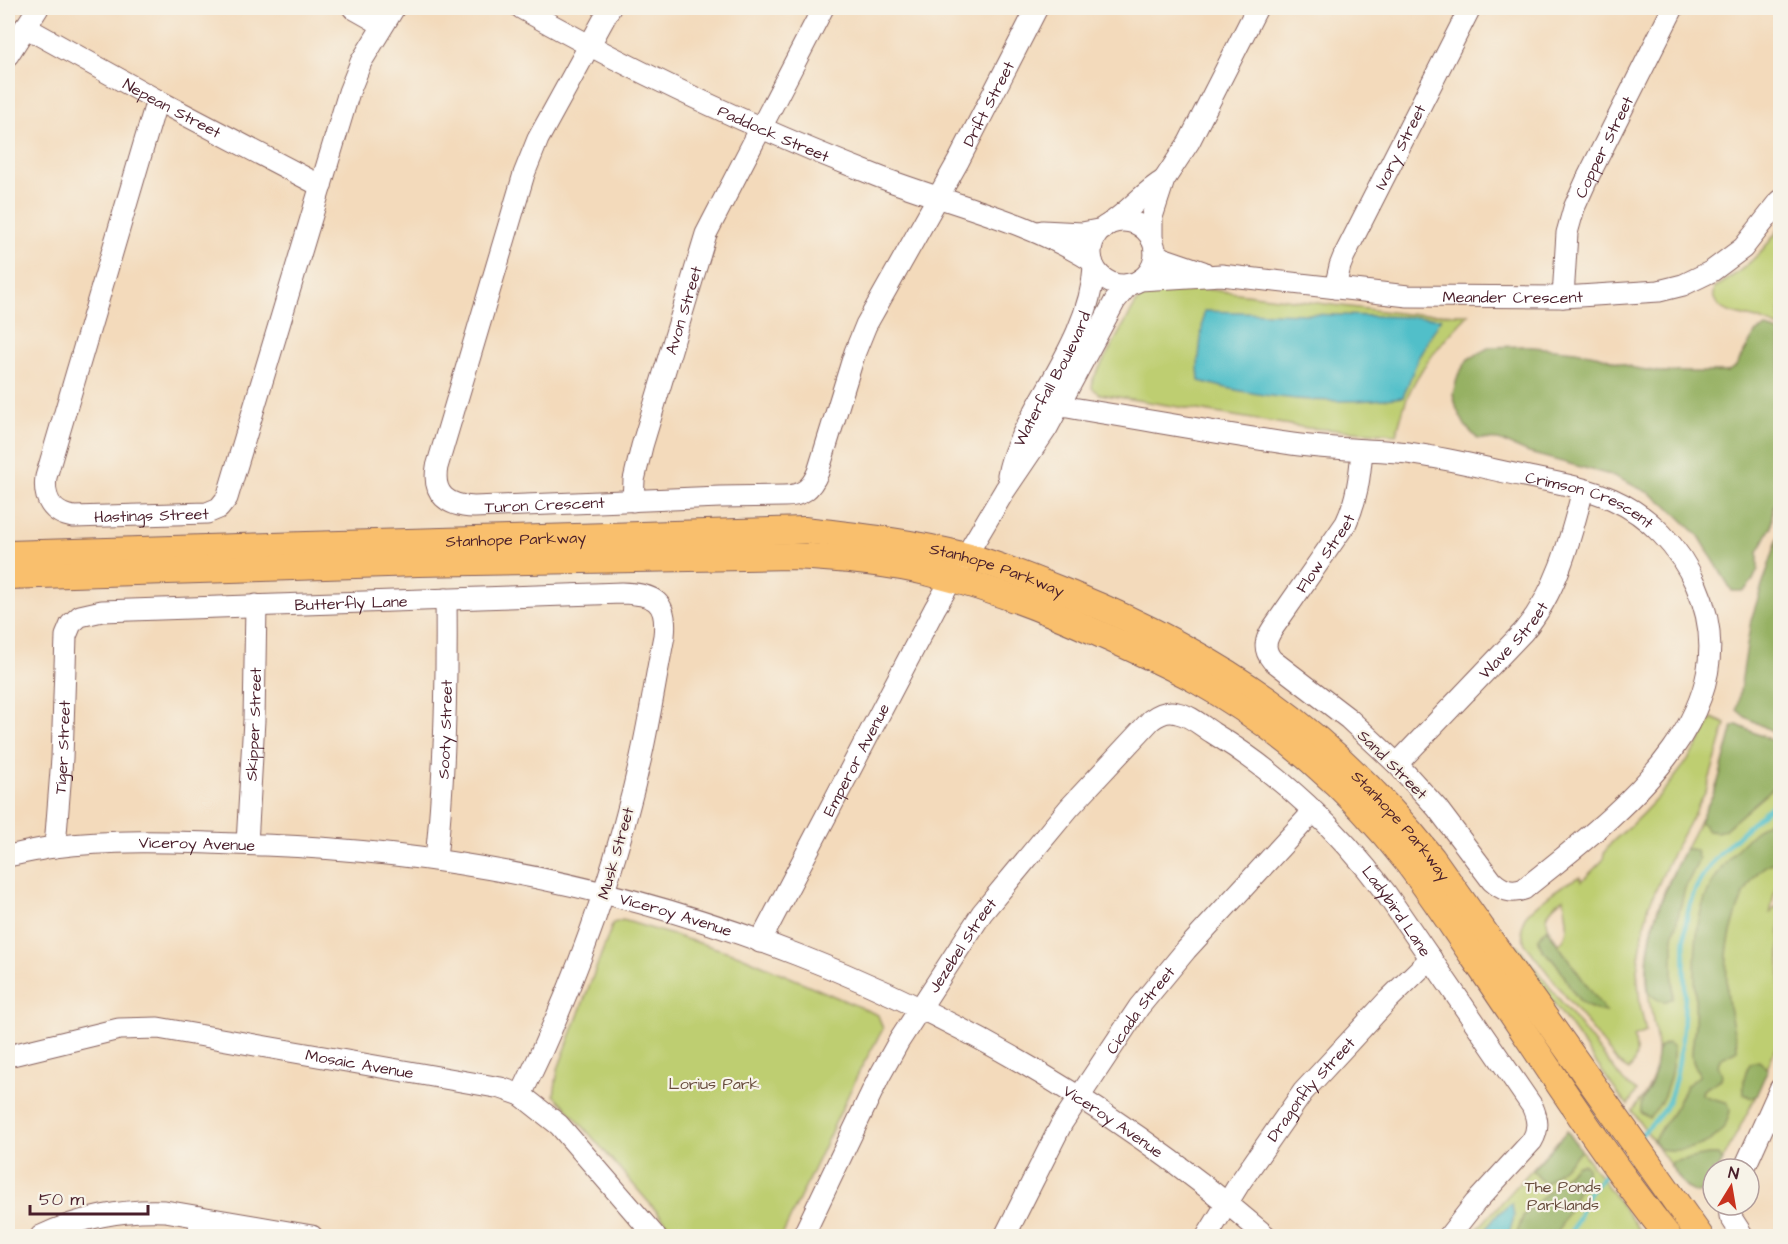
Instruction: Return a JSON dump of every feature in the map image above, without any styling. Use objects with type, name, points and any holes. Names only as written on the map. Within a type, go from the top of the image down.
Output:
[{"type":"main road","name":"Stanhope Parkway","points":[[8,554],[804,530],[870,537],[965,556],[1043,583],[1171,639],[1243,682],[1326,745],[1380,797],[1432,858],[1700,1236]]},
{"type":"main road","name":"Stanhope Parkway","points":[[8,576],[418,563],[741,556],[814,557],[914,569],[1028,604],[1124,644],[1170,666],[1229,700],[1306,757],[1380,829],[1412,869],[1623,1176],[1668,1236]]},
{"type":"street","points":[[8,55],[38,8]]},
{"type":"street","points":[[353,8],[388,16]]},
{"type":"street","name":"Paddock Street","points":[[521,8],[590,47],[706,104],[879,177],[1038,231],[1093,264]]},
{"type":"street","name":"Turon Crescent","points":[[610,8],[538,139],[527,165],[436,467],[436,483],[444,498],[449,502],[464,507],[795,496],[809,489],[818,472],[860,336],[938,198]]},
{"type":"street","name":"Avon Street","points":[[633,501],[634,480],[642,446],[706,234],[823,8]]},
{"type":"street","name":"Drift Street","points":[[938,198],[1037,8]]},
{"type":"street","points":[[1164,180],[1149,189],[1126,213],[1106,227],[1093,243],[1093,264],[1106,280],[1117,284],[1135,282],[1150,271],[1153,246],[1152,217],[1164,180],[1189,142],[1257,8]]},
{"type":"street","name":"Ivory Street","points":[[1335,288],[1340,266],[1470,8]]},
{"type":"street","name":"Copper Street","points":[[1563,297],[1567,233],[1574,208],[1673,8]]},
{"type":"street","name":"Hastings Street","points":[[157,100],[46,477],[45,494],[51,506],[57,512],[74,517],[207,513],[214,512],[224,504],[230,492],[355,76],[388,16]]},
{"type":"street","name":"Nepean Street","points":[[26,27],[157,100],[321,186]]},
{"type":"street","name":"Meander Crescent","points":[[1153,246],[1162,258],[1209,274],[1408,296],[1563,297],[1659,291],[1683,285],[1712,271],[1743,248],[1780,201]]},
{"type":"street","points":[[1106,227],[1120,222],[1133,224],[1144,230],[1153,246]]},
{"type":"street","name":"Paddock Street","points":[[1038,231],[1082,232],[1106,227]]},
{"type":"street","name":"Waterfall Boulevard","points":[[1005,490],[1009,469],[1022,435],[1081,323],[1092,293],[1093,264]]},
{"type":"street","name":"Meander Crescent","points":[[1135,282],[1209,274]]},
{"type":"street","name":"Waterfall Boulevard","points":[[952,579],[1005,490],[1060,406],[1115,301],[1135,282]]},
{"type":"street","name":"Crimson Crescent","points":[[1060,406],[1292,444],[1429,457],[1583,490],[1611,499],[1640,515],[1666,538],[1682,558],[1694,579],[1705,609],[1709,641],[1707,675],[1690,721],[1648,781],[1592,834],[1524,889],[1517,892],[1508,891]]},
{"type":"street","name":"Flow Street","points":[[1265,648],[1268,635],[1346,523],[1359,482],[1362,450]]},
{"type":"street","name":"Wave Street","points":[[1397,764],[1523,632],[1540,610],[1558,573],[1583,490]]},
{"type":"street","name":"Emperor Avenue","points":[[760,942],[952,579]]},
{"type":"street","name":"Butterfly Lane","points":[[65,647],[70,624],[86,613],[112,610],[622,593],[642,594],[658,602]]},
{"type":"street","name":"Sooty Street","points":[[436,859],[444,765],[446,599]]},
{"type":"street","name":"Musk Street","points":[[521,1095],[558,1016],[579,962],[604,892],[630,803],[657,680],[665,623],[663,611],[658,602]]},
{"type":"street","name":"Skipper Street","points":[[247,844],[254,720],[256,605]]},
{"type":"street","name":"Tiger Street","points":[[55,847],[62,748],[65,647]]},
{"type":"street","name":"Sand Street","points":[[1265,648],[1272,660],[1349,719],[1397,764],[1437,808],[1492,881],[1508,891]]},
{"type":"street","name":"Jezebel Street","points":[[803,1236],[898,1041],[982,913],[1069,808],[1151,720],[1158,714],[1167,712],[1184,715]]},
{"type":"street","name":"Ladybird Lane","points":[[1184,715],[1233,745],[1263,767],[1313,812],[1370,872],[1532,1106],[1537,1128],[1532,1141],[1475,1203],[1449,1236]]},
{"type":"street","name":"Cicada Street","points":[[1005,1236],[1046,1150],[1078,1096],[1126,1025],[1165,975],[1313,812]]},
{"type":"street","name":"Viceroy Avenue","points":[[8,856],[55,847],[130,842],[316,847],[436,859],[533,876],[604,892],[674,912],[810,960],[969,1032],[1078,1096],[1152,1147],[1227,1203],[1266,1236]]},
{"type":"street","name":"Dragonfly Street","points":[[1207,1236],[1271,1135],[1303,1092],[1388,1000],[1431,958]]},
{"type":"street","name":"Mosaic Avenue","points":[[8,1056],[119,1029],[158,1028],[483,1084],[521,1095],[559,1125],[655,1236]]},
{"type":"street","points":[[1749,1157],[1780,1089]]},
{"type":"street","points":[[41,1236],[68,1226],[130,1211],[165,1211],[200,1227],[312,1236]]},
{"type":"street","points":[[1731,1217],[1743,1236]]},
{"type":"green space","points":[[1780,228],[1780,328],[1724,310],[1715,301],[1713,294],[1714,288],[1751,261]]},
{"type":"green space","points":[[1197,288],[1406,314],[1469,314],[1423,368],[1406,400],[1396,434],[1308,428],[1100,394],[1092,388],[1093,379],[1139,298],[1151,289]]},
{"type":"green space","points":[[1766,328],[1780,332],[1780,495],[1773,508],[1771,527],[1758,552],[1758,569],[1744,591],[1732,591],[1699,536],[1667,505],[1649,493],[1614,476],[1529,453],[1499,440],[1478,439],[1466,427],[1457,410],[1453,394],[1458,375],[1468,359],[1490,347],[1523,346],[1575,351],[1600,356],[1634,368],[1659,372],[1727,372],[1736,366],[1756,332]]},
{"type":"green space","points":[[1780,531],[1780,735],[1745,717],[1737,710],[1751,620]]},
{"type":"green space","points":[[1712,718],[1726,724],[1706,791],[1672,854],[1649,905],[1637,970],[1640,1004],[1646,1032],[1634,1037],[1636,1055],[1629,1070],[1618,1063],[1525,944],[1523,922],[1528,913],[1552,893],[1580,877],[1582,881],[1603,860],[1609,845],[1666,788],[1705,733]],"holes":[[[1564,898],[1567,929],[1559,944],[1547,925],[1547,919],[1551,909]]]},
{"type":"green space","points":[[1737,725],[1780,744],[1780,876],[1770,914],[1780,902],[1780,1037],[1754,1100],[1724,1157],[1701,1157],[1701,1191],[1698,1193],[1687,1189],[1632,1111],[1645,1094],[1657,1063],[1656,1034],[1647,978],[1653,925],[1667,884],[1716,787],[1724,765],[1733,726]]},
{"type":"green space","points":[[1737,725],[1780,744],[1780,782],[1724,830],[1708,831],[1700,821],[1717,786],[1733,726]]},
{"type":"green space","points":[[1773,817],[1780,818],[1780,863],[1769,865],[1758,872],[1749,884],[1736,915],[1728,946],[1727,990],[1737,1050],[1720,1059],[1718,1065],[1722,1074],[1721,1079],[1703,1090],[1702,1094],[1728,1103],[1729,1116],[1722,1130],[1708,1142],[1679,1150],[1659,1149],[1653,1141],[1675,1108],[1686,1086],[1699,1076],[1699,1071],[1693,1061],[1692,1049],[1695,1023],[1696,949],[1702,907],[1714,881],[1730,857],[1751,835]]},
{"type":"green space","points":[[1685,849],[1696,851],[1699,860],[1685,888],[1673,937],[1673,997],[1664,1001],[1649,993],[1648,955],[1661,901]]},
{"type":"green space","name":"Lorius Park","points":[[623,920],[739,955],[878,1015],[883,1029],[860,1070],[782,1236],[678,1236],[554,1095],[558,1069],[613,923]]},
{"type":"green space","points":[[1547,928],[1606,1012],[1586,1006],[1579,1000],[1561,970],[1542,949],[1539,939]]},
{"type":"green space","points":[[1517,945],[1624,1082],[1637,1091],[1628,1105],[1514,947]]},
{"type":"green space","points":[[1668,1043],[1673,1047],[1668,1085],[1660,1103],[1649,1118],[1641,1113],[1641,1104],[1653,1078],[1658,1050],[1662,1045]]},
{"type":"green space","points":[[1759,1061],[1768,1069],[1756,1096],[1751,1098],[1744,1094],[1744,1077],[1750,1063]]},
{"type":"green space","name":"The Ponds Parklands","points":[[1567,1131],[1644,1236],[1471,1236]]},
{"type":"green space","points":[[1567,1131],[1581,1151],[1546,1183],[1539,1179],[1532,1170]]},
{"type":"green space","points":[[1708,1155],[1720,1157],[1701,1157],[1701,1192],[1696,1193],[1686,1187],[1671,1166],[1672,1162]]},
{"type":"green space","points":[[1577,1165],[1587,1166],[1587,1172],[1556,1236],[1516,1236],[1523,1216]]},
{"type":"water","points":[[1204,311],[1441,318],[1419,356],[1403,397],[1326,401],[1275,397],[1199,381],[1198,366]]},
{"type":"water","points":[[1512,1203],[1514,1217],[1508,1236],[1480,1236],[1499,1213]]},
{"type":"waterway","points":[[1639,1137],[1665,1107],[1676,1078],[1681,1050],[1685,995],[1686,921],[1694,892],[1718,856],[1780,798]]},
{"type":"waterway","points":[[1570,1236],[1589,1193],[1609,1170]]}]
